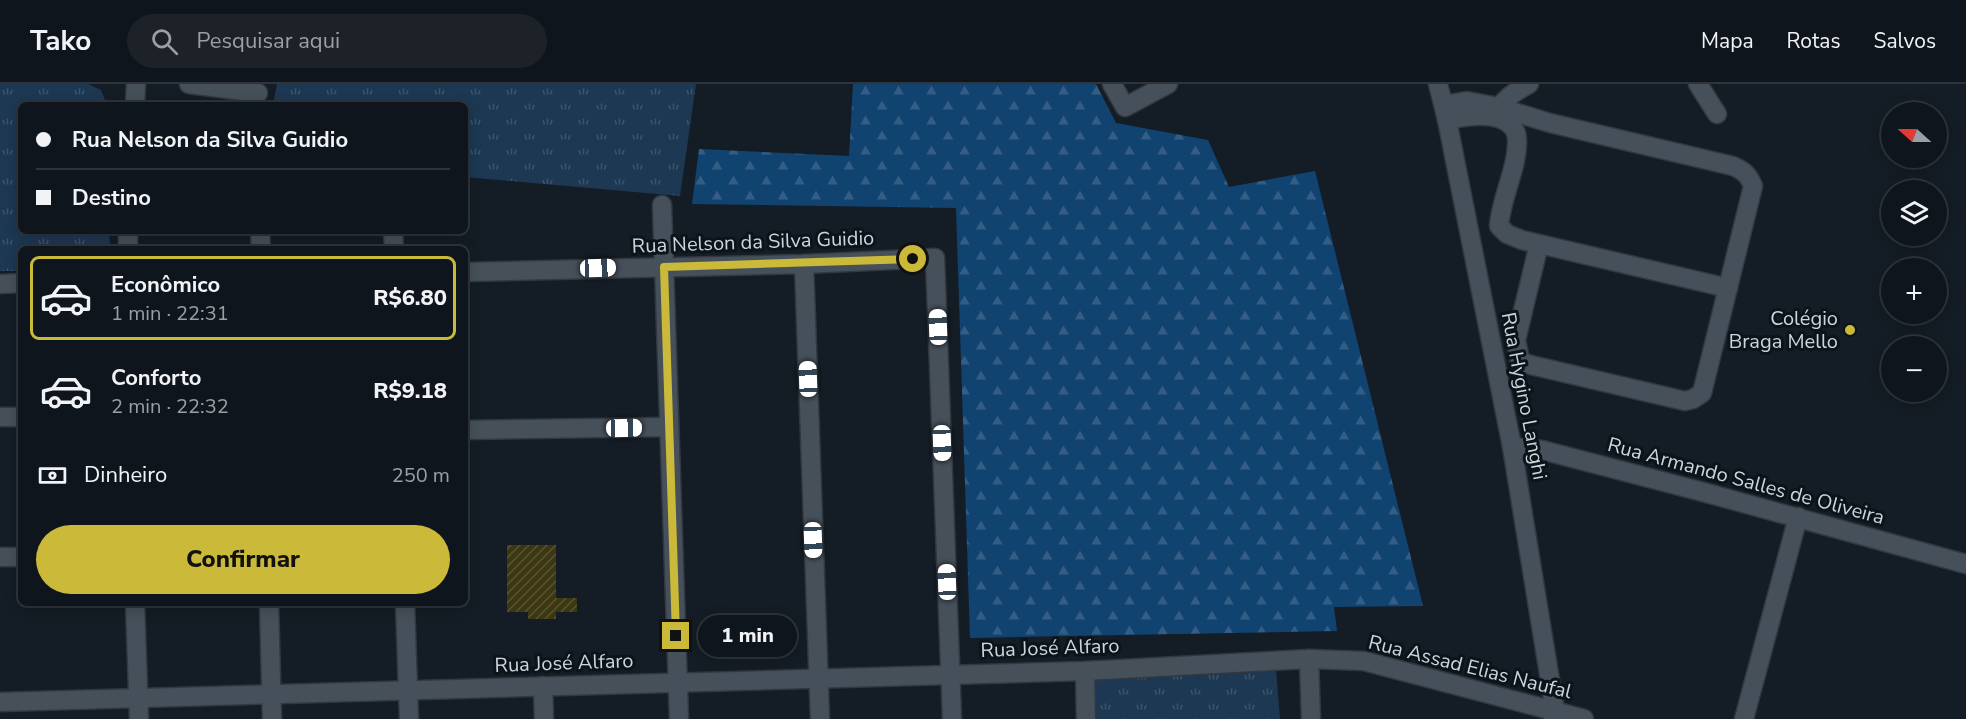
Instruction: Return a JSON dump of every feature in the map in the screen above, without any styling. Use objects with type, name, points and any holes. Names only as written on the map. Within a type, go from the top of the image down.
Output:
[{"type":"street","points":[[135,102],[136,84]]},
{"type":"street","points":[[189,84],[259,94]]},
{"type":"street","points":[[1112,84],[1125,107],[1168,84]]},
{"type":"street","name":"Rua Hygino Langhi","points":[[1438,84],[1512,447],[1554,715]]},
{"type":"street","points":[[1497,112],[1529,84]]},
{"type":"street","points":[[1698,84],[1717,114]]},
{"type":"street","points":[[1445,112],[1467,101],[1497,112],[1743,171],[1749,175],[1753,186],[1702,393],[1693,399],[1685,401],[1520,361],[1516,340],[1539,244]]},
{"type":"street","points":[[1497,112],[1508,122],[1518,138],[1500,213],[1499,226],[1507,234],[1539,244],[1728,288]]},
{"type":"street","points":[[662,205],[679,719]]},
{"type":"street","name":"Rua Nelson da Silva Guidio","points":[[468,272],[804,264],[935,258],[950,674]]},
{"type":"street","points":[[804,264],[820,719]]},
{"type":"street","points":[[0,284],[18,283]]},
{"type":"street","points":[[0,417],[18,417]]},
{"type":"street","points":[[468,430],[669,427]]},
{"type":"street","name":"Rua Armando Salles de Oliveira","points":[[1512,447],[1542,450],[1966,564]]},
{"type":"street","points":[[1744,719],[1798,517]]},
{"type":"street","points":[[0,557],[18,557]]},
{"type":"street","points":[[135,606],[139,719]]},
{"type":"street","points":[[269,606],[272,719]]},
{"type":"street","points":[[405,606],[409,719]]},
{"type":"street","points":[[1309,659],[1311,719]]},
{"type":"street","name":"Rua José Alfaro","points":[[0,702],[1085,671],[1309,659]]},
{"type":"street","name":"Rua Assad Elias Naufal","points":[[1309,659],[1364,661],[1554,715],[1584,719]]},
{"type":"street","points":[[1085,671],[1086,719]]},
{"type":"street","points":[[950,674],[952,719]]},
{"type":"street","points":[[543,686],[544,719]]},
{"type":"green space","points":[[0,84],[88,84],[101,90],[106,102],[18,102],[18,234],[109,234],[110,246],[18,246],[18,271],[0,271]]},
{"type":"green space","points":[[277,84],[696,84],[680,196],[468,177],[468,102],[274,102]]},
{"type":"green space","points":[[853,84],[1096,84],[1116,123],[1208,140],[1229,187],[1315,171],[1423,606],[1334,607],[1337,631],[970,638],[956,208],[692,204],[699,149],[849,156]]},
{"type":"green space","points":[[1276,669],[1280,719],[1096,719],[1095,678]]},
{"type":"building","points":[[507,545],[556,545],[556,598],[577,598],[577,612],[556,612],[556,619],[528,619],[528,612],[507,612]]},
{"type":"place","name":"Colégio Braga Mello","points":[[1850,330]]},
{"type":"route","points":[[676,636],[664,267],[913,259]]}]
